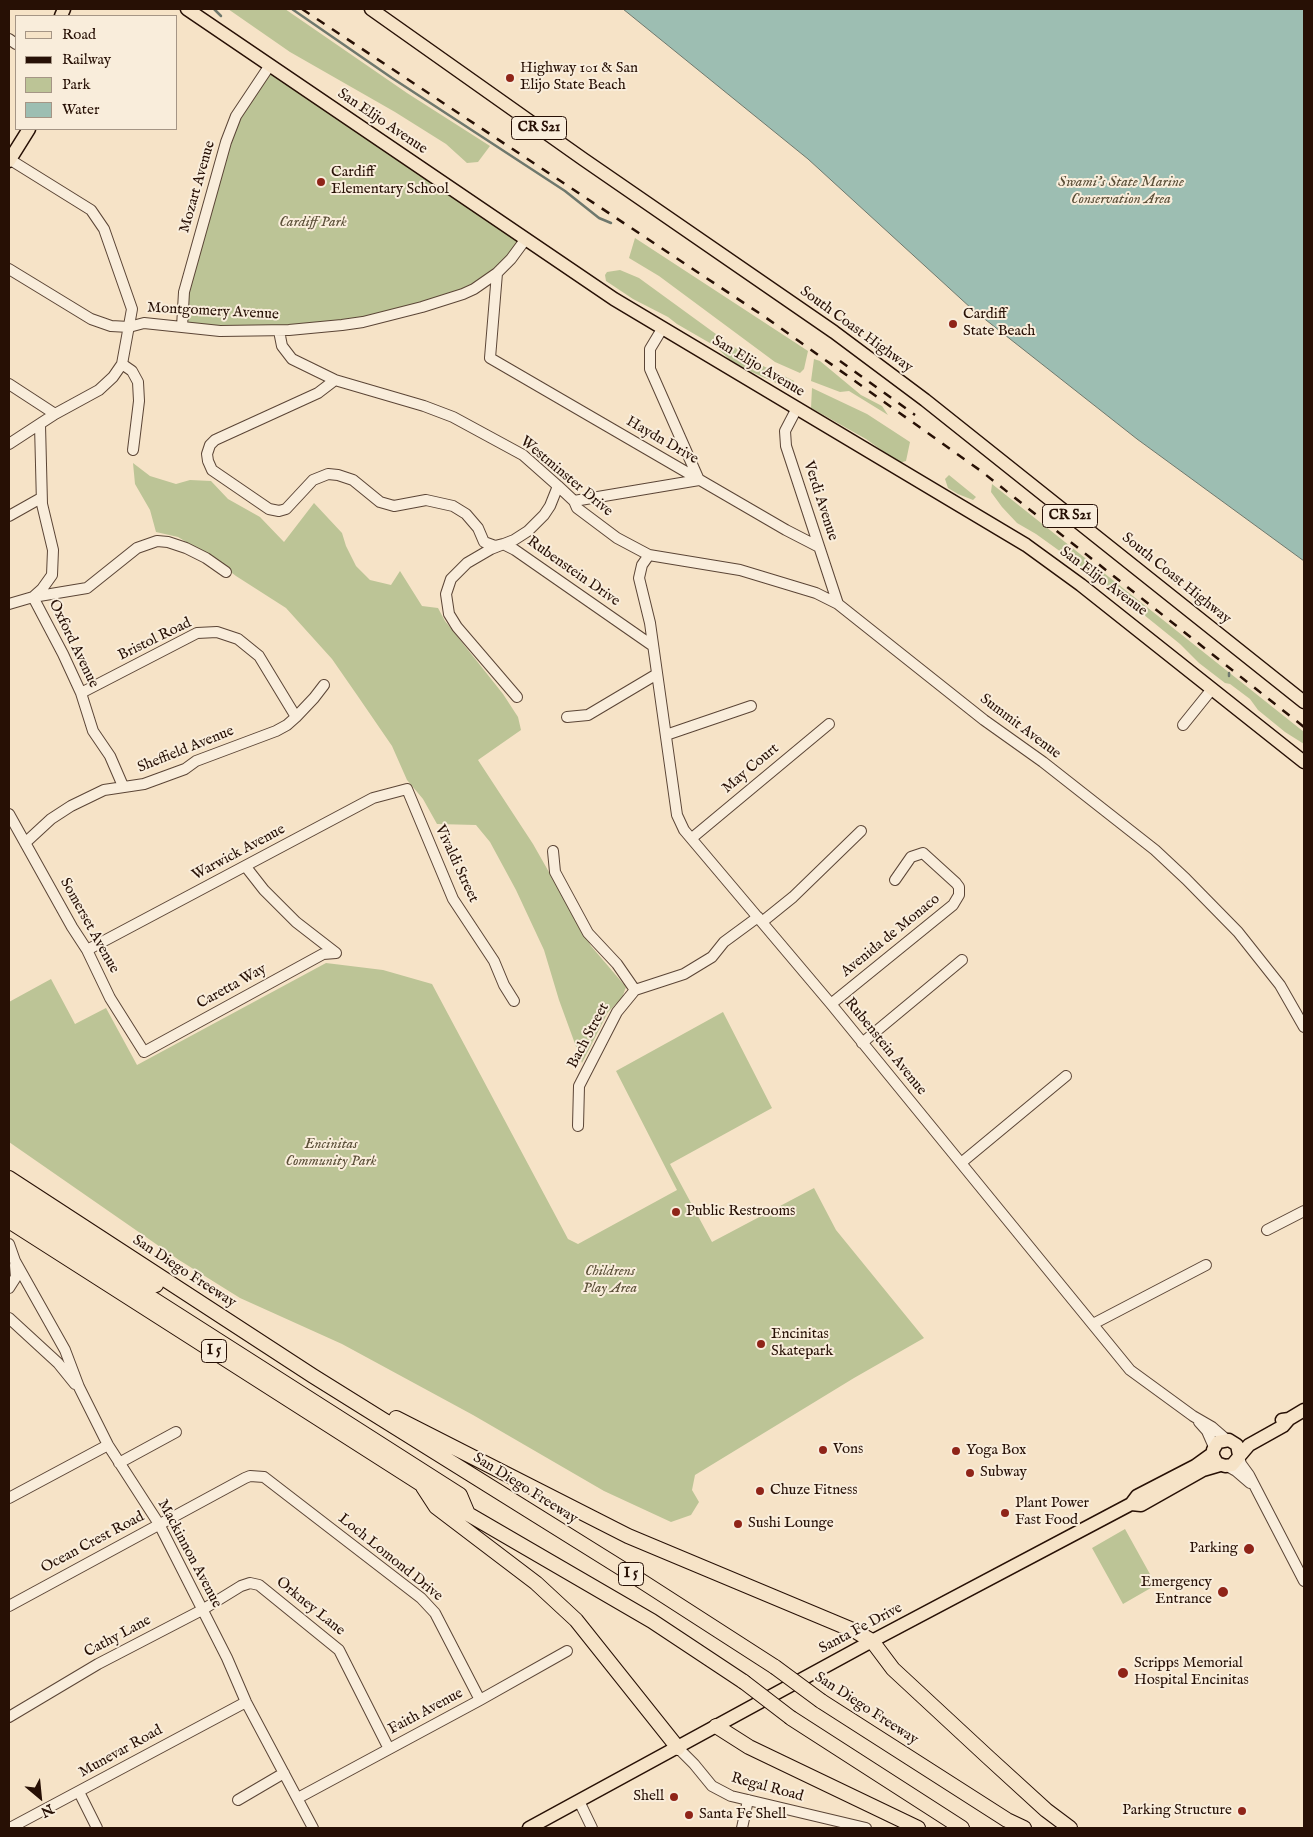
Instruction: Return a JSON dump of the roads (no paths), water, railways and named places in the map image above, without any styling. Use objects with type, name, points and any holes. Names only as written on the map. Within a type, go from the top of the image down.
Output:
[{"type":"highway","name":"San Diego Freeway","points":[[9,1178],[313,1376],[775,1667],[821,1701],[1008,1820],[1024,1828]]},
{"type":"highway","points":[[9,1191],[467,1481],[485,1483]]},
{"type":"highway","points":[[9,1207],[460,1494],[468,1514]]},
{"type":"highway","name":"I 5","points":[[9,1221],[468,1514],[652,1622],[744,1682],[791,1718],[962,1828]]},
{"type":"highway","points":[[313,1376],[628,1536],[855,1631],[872,1641],[893,1669],[1046,1810],[1070,1828]]},
{"type":"highway","points":[[419,1483],[436,1507],[536,1583],[576,1620],[678,1748]]},
{"type":"highway","points":[[716,1726],[749,1747],[918,1828]]},
{"type":"main road","name":"San Elijo Avenue","points":[[187,9],[614,299],[1026,545],[1081,585],[1304,762]]},
{"type":"main road","name":"South Coast Highway","points":[[371,9],[604,174],[842,338],[933,406],[1304,702]]},
{"type":"main road","points":[[9,160],[28,130]]},
{"type":"main road","points":[[1289,1418],[1283,1426],[1249,1445],[1236,1461],[1224,1465],[1215,1460],[1214,1450],[1221,1441],[1246,1438],[1304,1410]]},
{"type":"main road","points":[[1229,1440],[1239,1448],[1239,1456]]},
{"type":"main road","name":"Santa Fe Drive","points":[[529,1828],[872,1641],[1131,1504],[1137,1496],[1195,1466],[1214,1450]]},
{"type":"main road","name":"Santa Fe Drive","points":[[1131,1504],[1141,1505],[1203,1470],[1224,1465]]},
{"type":"street","name":"Mozart Avenue","points":[[182,328],[184,292],[226,142],[236,116],[270,65]]},
{"type":"street","points":[[9,160],[90,210],[104,229],[132,308],[122,364],[113,378],[99,390],[55,414],[9,444]]},
{"type":"street","name":"Montgomery Avenue","points":[[9,269],[91,319],[111,326],[129,327],[144,323],[220,331],[279,331],[342,326],[422,307],[463,294],[498,273],[525,240]]},
{"type":"street","name":"Haydn Drive","points":[[498,273],[490,358],[820,548]]},
{"type":"street","points":[[574,501],[699,480],[650,369],[650,349],[662,329]]},
{"type":"street","name":"Westminster Drive","points":[[279,331],[282,346],[292,359],[335,380],[424,406],[453,418],[523,455],[574,501],[577,508],[617,538],[649,555]]},
{"type":"street","points":[[122,364],[132,371],[138,382],[139,401],[133,450]]},
{"type":"street","name":"Rubenstein Drive","points":[[335,380],[318,393],[215,440],[210,445],[207,454],[212,470],[269,509],[282,511],[313,480],[328,474],[353,480],[380,502],[394,506],[426,500],[453,506],[466,514],[478,528],[484,542],[495,546],[503,544],[515,550],[653,646]]},
{"type":"street","points":[[9,384],[55,414]]},
{"type":"street","name":"Verdi Avenue","points":[[797,408],[785,431],[786,446],[838,604]]},
{"type":"street","name":"Oxford Avenue","points":[[40,425],[41,498],[54,550],[52,575],[42,589],[33,597],[63,654],[81,694],[93,731],[110,756],[123,786]]},
{"type":"street","points":[[518,698],[456,627],[449,614],[447,587],[459,569],[491,548],[514,540],[528,531],[550,506],[558,486]]},
{"type":"street","points":[[9,516],[41,498]]},
{"type":"street","points":[[9,604],[33,597],[87,588],[137,548],[158,541],[175,544],[198,554],[226,572]]},
{"type":"street","points":[[649,555],[642,565],[639,578],[650,623],[653,646]]},
{"type":"street","name":"Summit Avenue","points":[[649,555],[740,570],[816,593],[838,604],[984,720],[1050,768],[1155,850],[1238,932],[1280,985],[1304,1026]]},
{"type":"street","name":"Bristol Road","points":[[81,694],[197,633],[217,632],[238,639],[259,656],[296,717]]},
{"type":"street","name":"Rubenstein Avenue","points":[[653,646],[677,815],[684,830],[831,1004],[1130,1370],[1229,1440]]},
{"type":"street","points":[[567,718],[588,715],[657,674]]},
{"type":"street","name":"Sheffield Avenue","points":[[25,843],[51,819],[71,806],[104,790],[144,784],[184,769],[196,761],[276,731],[296,717],[324,685]]},
{"type":"street","points":[[1183,725],[1212,689]]},
{"type":"street","points":[[666,735],[751,706]]},
{"type":"street","name":"May Court","points":[[692,838],[829,724]]},
{"type":"street","name":"Warwick Avenue","points":[[88,950],[373,798],[406,789]]},
{"type":"street","name":"Vivaldi Street","points":[[406,789],[453,899],[494,961],[504,985],[514,1001]]},
{"type":"street","name":"Somerset Avenue","points":[[9,814],[72,927],[88,950],[110,998],[144,1052]]},
{"type":"street","points":[[553,851],[555,872],[588,933],[617,964],[635,990],[684,974],[712,958],[724,942],[793,897],[861,831]]},
{"type":"street","name":"Avenida de Monaco","points":[[831,1004],[953,905],[959,895],[959,888],[956,883],[923,853],[911,857],[895,880]]},
{"type":"street","name":"Caretta Way","points":[[144,1052],[324,954],[336,953],[296,922],[264,890],[246,867]]},
{"type":"street","points":[[862,1043],[962,960]]},
{"type":"street","name":"Bach Street","points":[[578,1126],[579,1086],[616,1012],[635,990]]},
{"type":"street","points":[[961,1163],[1066,1076]]},
{"type":"street","points":[[1267,1230],[1304,1211]]},
{"type":"street","name":"Mackinnon Avenue","points":[[10,1247],[15,1261],[65,1350],[78,1387],[108,1445],[159,1524],[227,1658],[246,1702],[313,1828]]},
{"type":"street","points":[[9,1288],[16,1277],[15,1261]]},
{"type":"street","points":[[1093,1324],[1206,1265]]},
{"type":"street","points":[[9,1318],[58,1363],[78,1387]]},
{"type":"street","name":"Rubenstein Avenue","points":[[1193,1416],[1207,1431],[1214,1450]]},
{"type":"street","points":[[119,1463],[176,1432]]},
{"type":"street","points":[[9,1498],[108,1445]]},
{"type":"street","points":[[1239,1456],[1241,1464],[1249,1475],[1304,1581]]},
{"type":"street","points":[[1224,1465],[1233,1469],[1254,1486]]},
{"type":"street","name":"Loch Lomond Drive","points":[[245,1478],[250,1476],[264,1478],[421,1598],[435,1613],[480,1700]]},
{"type":"street","name":"Ocean Crest Road","points":[[9,1606],[245,1478]]},
{"type":"street","name":"Orkney Lane","points":[[241,1586],[250,1583],[259,1585],[339,1650],[389,1749]]},
{"type":"street","name":"Cathy Lane","points":[[9,1717],[98,1664],[202,1610],[241,1586]]},
{"type":"street","name":"Faith Avenue","points":[[298,1798],[567,1651]]},
{"type":"street","name":"Munevar Road","points":[[10,1828],[246,1702]]},
{"type":"street","name":"Regal Road","points":[[678,1748],[716,1789],[748,1800],[866,1828]]},
{"type":"street","points":[[238,1800],[284,1773]]},
{"type":"street","points":[[78,1792],[97,1828]]},
{"type":"street","points":[[742,1828],[748,1800]]},
{"type":"street","points":[[579,1801],[592,1828]]},
{"type":"water","name":"Swami's State Marine Conservation Area","points":[[623,9],[1304,9],[1304,561],[1137,439],[972,309],[808,159]]},
{"type":"waterway","points":[[214,9],[221,16]]},
{"type":"waterway","points":[[292,9],[392,78],[565,191],[599,218],[611,223]]},
{"type":"railway","points":[[302,9],[765,317],[981,471],[1304,727]]},
{"type":"railway","points":[[840,361],[915,415]]},
{"type":"place","name":"Highway 101 & San Elijo State Beach","points":[[510,78]]},
{"type":"place","name":"Cardiff Elementary School","points":[[321,182]]},
{"type":"place","name":"Cardiff State Beach","points":[[953,324]]},
{"type":"place","name":"Public Restrooms","points":[[676,1212]]},
{"type":"place","name":"Encinitas Skatepark","points":[[761,1344]]},
{"type":"place","name":"Vons","points":[[823,1450]]},
{"type":"place","name":"Yoga Box","points":[[956,1451]]},
{"type":"place","name":"Subway","points":[[970,1473]]},
{"type":"place","name":"Chuze Fitness","points":[[760,1491]]},
{"type":"place","name":"Plant Power Fast Food","points":[[1005,1513]]},
{"type":"place","name":"Sushi Lounge","points":[[738,1524]]},
{"type":"place","name":"Parking","points":[[1249,1549]]},
{"type":"place","name":"Emergency Entrance","points":[[1223,1592]]},
{"type":"place","name":"Scripps Memorial Hospital Encinitas","points":[[1123,1673]]},
{"type":"place","name":"Shell","points":[[674,1797]]},
{"type":"place","name":"Parking Structure","points":[[1242,1811]]},
{"type":"place","name":"Santa Fe Shell","points":[[689,1815]]},
{"type":"park label","name":"Cardiff Park","points":[[313,223]]},
{"type":"park label","name":"Encinitas Community Park","points":[[331,1154]]},
{"type":"park label","name":"Childrens Play Area","points":[[610,1280]]}]
